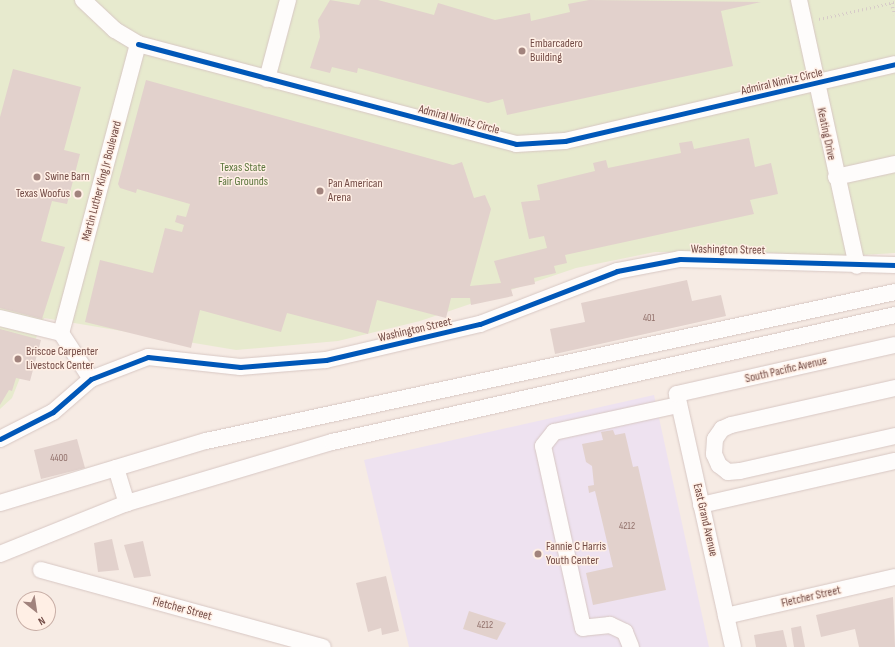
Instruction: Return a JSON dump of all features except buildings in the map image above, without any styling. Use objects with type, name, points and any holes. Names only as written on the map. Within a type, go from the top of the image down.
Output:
[{"type":"street","points":[[83,0],[115,30],[138,44]]},
{"type":"street","points":[[267,79],[288,0]]},
{"type":"street","name":"Keating Drive","points":[[799,0],[836,177],[857,266]]},
{"type":"street","name":"Admiral Nimitz Circle","points":[[138,44],[494,140],[541,145],[816,84],[895,64]]},
{"type":"street","name":"Martin Luther King Jr Boulevard","points":[[61,334],[138,44]]},
{"type":"street","points":[[836,177],[895,164]]},
{"type":"street","name":"Washington Street","points":[[0,439],[53,412],[91,379],[148,357],[240,367],[276,367],[385,348],[480,324],[590,280],[651,263],[718,259],[857,266],[895,265]]},
{"type":"street","points":[[0,503],[206,441],[439,393],[895,292]]},
{"type":"street","points":[[0,554],[127,503],[332,442],[895,315]]},
{"type":"street","points":[[0,318],[61,334],[91,379]]},
{"type":"street","name":"South Pacific Avenue","points":[[631,647],[625,632],[610,625],[583,628],[543,446],[554,432],[677,399],[895,345]]},
{"type":"street","points":[[895,388],[732,425],[722,429],[715,439],[714,454],[719,465],[728,472],[740,471],[895,436]]},
{"type":"street","points":[[439,393],[445,416]]},
{"type":"street","name":"East Grand Avenue","points":[[677,399],[733,647]]},
{"type":"street","points":[[691,458],[714,454]]},
{"type":"street","points":[[701,505],[895,462]]},
{"type":"street","points":[[116,468],[127,503]]},
{"type":"street","name":"Fletcher Street","points":[[41,570],[323,647]]},
{"type":"street","name":"Fletcher Street","points":[[726,616],[895,577]]},
{"type":"path","points":[[804,22],[894,2],[895,15]]},
{"type":"shaded area","name":"Fannie C Harris Youth Center","points":[[654,395],[709,647],[409,647],[364,460]]},
{"type":"green space","name":"Texas State Fair Grounds","points":[[0,0],[895,0],[895,253],[830,257],[757,252],[655,252],[576,268],[420,321],[338,341],[236,350],[44,318],[12,398],[0,409]]},
{"type":"cycle path","points":[[138,44],[516,144],[565,141],[895,64]]},
{"type":"cycle path","points":[[0,439],[53,412],[91,379],[148,357],[240,367],[326,360],[480,324],[617,271],[680,259],[895,265]]},
{"type":"place","name":"Embarcadero Building","points":[[522,51]]},
{"type":"place","name":"Swine Barn","points":[[37,177]]},
{"type":"place","name":"Pan American Arena","points":[[320,191]]},
{"type":"place","name":"Texas Woofus","points":[[78,194]]},
{"type":"place","name":"Briscoe Carpenter Livestock Center","points":[[18,359]]},
{"type":"place","name":"Fannie C Harris Youth Center","points":[[538,554]]}]
